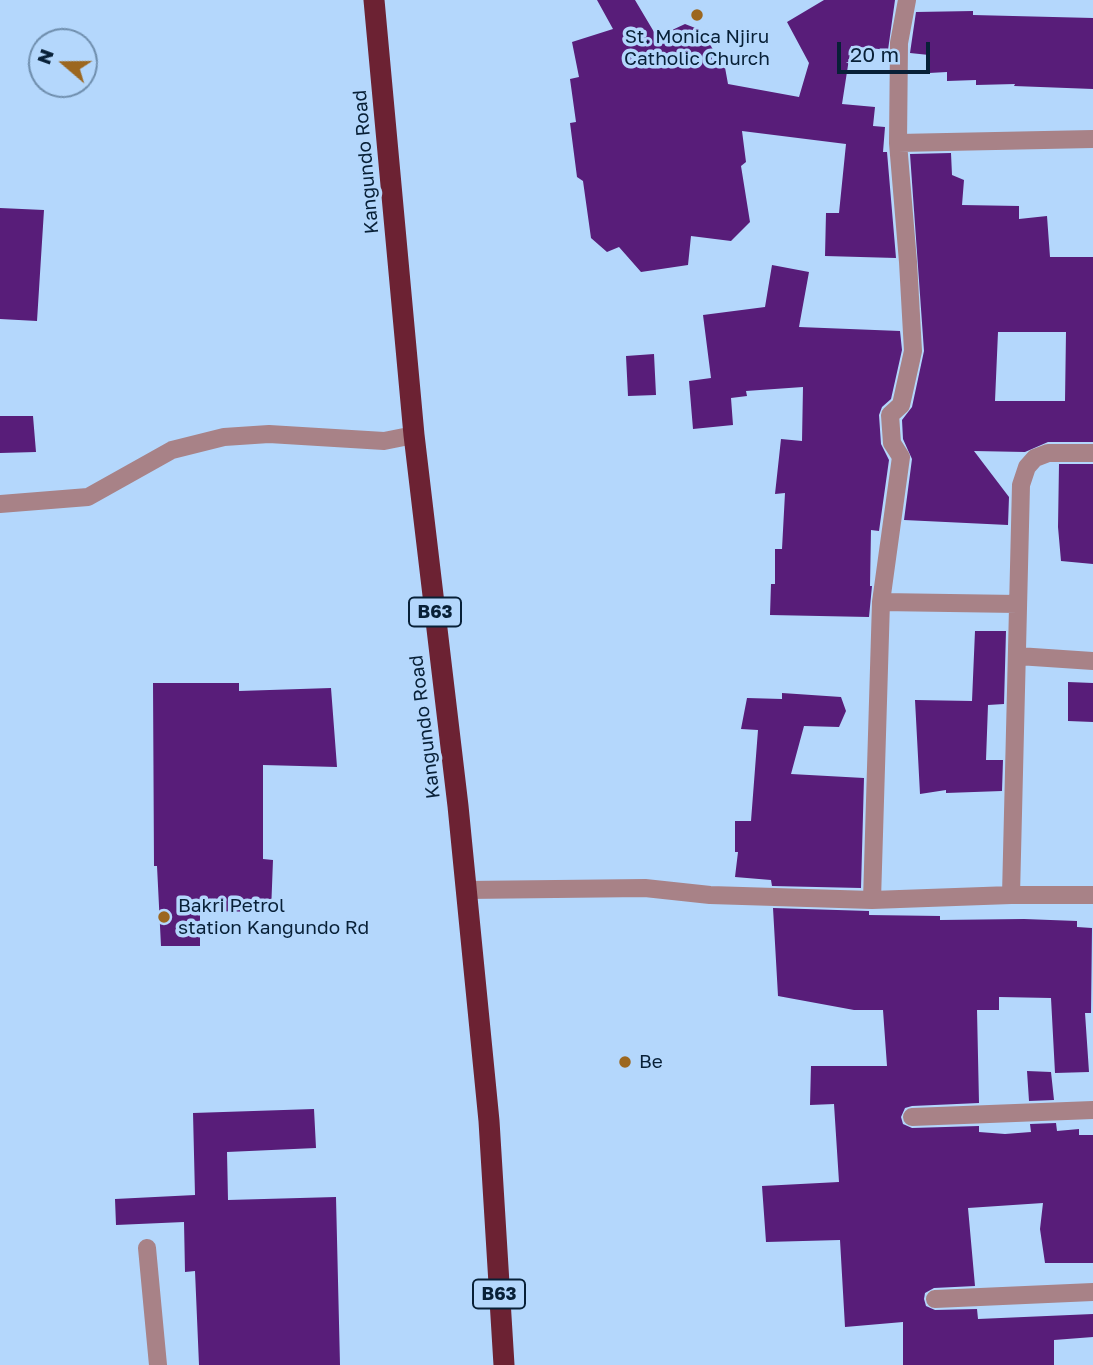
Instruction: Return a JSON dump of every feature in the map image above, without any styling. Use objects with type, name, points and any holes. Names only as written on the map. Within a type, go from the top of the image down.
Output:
[{"type":"highway","name":"Kangundo Road","points":[[374,0],[414,435],[466,890],[489,1121],[504,1365]]},
{"type":"street","points":[[872,900],[881,602],[901,457],[892,443],[890,415],[901,405],[913,351],[898,143],[899,43],[907,0]]},
{"type":"street","points":[[898,143],[1093,139]]},
{"type":"street","points":[[0,504],[88,497],[172,450],[224,437],[269,434],[384,442],[414,435]]},
{"type":"street","points":[[1011,895],[1021,485],[1027,467],[1035,458],[1048,453],[1093,453]]},
{"type":"street","points":[[881,602],[1018,604]]},
{"type":"street","points":[[1018,656],[1093,661]]},
{"type":"street","points":[[466,890],[645,888],[710,895],[872,900],[1093,895]]},
{"type":"street","points":[[912,1117],[1093,1110]]},
{"type":"street","points":[[147,1248],[158,1365]]},
{"type":"street","points":[[935,1299],[1093,1292]]},
{"type":"building","points":[[597,0],[635,0],[657,37],[685,24],[703,31],[720,63],[724,62],[728,84],[799,97],[809,63],[787,22],[824,0],[895,0],[888,50],[851,46],[842,104],[875,107],[873,126],[885,127],[883,152],[887,152],[896,258],[825,256],[826,213],[839,213],[846,144],[742,131],[746,162],[741,166],[750,222],[731,241],[691,236],[688,265],[641,272],[619,247],[607,252],[591,238],[583,181],[577,177],[570,123],[576,122],[570,79],[579,77],[572,42],[613,29]]},
{"type":"building","points":[[973,11],[973,15],[1093,18],[1093,89],[1014,86],[1015,84],[976,85],[976,80],[947,81],[947,72],[929,73],[929,55],[910,53],[916,12]]},
{"type":"building","points":[[951,153],[952,175],[964,180],[962,205],[1019,206],[1019,219],[1047,216],[1050,257],[1093,257],[1093,442],[1048,442],[1025,452],[974,451],[1009,497],[1008,525],[904,520],[912,459],[903,439],[902,420],[912,407],[924,351],[910,154]],"holes":[[[998,332],[1066,332],[1065,401],[995,401]]]},
{"type":"building","points":[[0,208],[44,210],[37,321],[0,319]]},
{"type":"building","points":[[772,265],[809,272],[799,327],[900,331],[902,350],[891,399],[882,407],[879,415],[881,444],[889,460],[879,531],[871,530],[872,586],[869,617],[770,615],[771,584],[775,584],[775,549],[782,549],[785,493],[775,494],[781,439],[802,441],[803,387],[746,391],[747,396],[731,398],[733,425],[693,429],[689,381],[711,378],[703,315],[765,307]]},
{"type":"building","points":[[654,354],[656,395],[628,396],[626,356]]},
{"type":"building","points":[[0,416],[33,416],[36,452],[0,453]]},
{"type":"building","points":[[1059,464],[1093,464],[1093,564],[1061,561],[1058,527]]},
{"type":"building","points":[[975,631],[1006,631],[1004,704],[988,705],[986,760],[1003,760],[1002,791],[946,793],[946,790],[920,794],[915,700],[972,701]]},
{"type":"building","points":[[1068,682],[1093,683],[1093,722],[1068,721]]},
{"type":"building","points":[[153,683],[239,683],[239,691],[331,688],[337,767],[263,765],[263,859],[273,860],[271,912],[200,911],[200,946],[161,946],[157,866],[154,866]]},
{"type":"building","points":[[782,693],[841,697],[846,711],[839,727],[804,726],[791,774],[864,778],[861,888],[772,886],[771,880],[735,877],[738,852],[735,852],[735,821],[751,821],[758,730],[741,729],[747,698],[782,699]]},
{"type":"building","points":[[773,908],[869,911],[869,915],[940,916],[940,920],[1077,921],[1077,927],[1092,928],[1091,1013],[1085,1013],[1089,1072],[1055,1073],[1051,998],[999,997],[999,1010],[977,1010],[979,1103],[912,1106],[905,1108],[901,1117],[903,1124],[912,1128],[979,1126],[979,1132],[1005,1134],[1031,1132],[1030,1124],[1056,1123],[1057,1131],[1079,1129],[1079,1135],[1093,1135],[1093,1263],[1045,1263],[1040,1229],[1043,1203],[968,1208],[975,1286],[934,1288],[925,1293],[926,1306],[935,1310],[977,1309],[978,1319],[1093,1314],[1093,1337],[1054,1340],[1054,1365],[903,1365],[903,1322],[845,1327],[840,1240],[766,1242],[762,1186],[839,1182],[834,1104],[810,1105],[811,1066],[887,1066],[883,1010],[854,1010],[778,996]]},
{"type":"building","points":[[1027,1071],[1051,1072],[1054,1100],[1029,1101]]},
{"type":"building","points":[[314,1109],[316,1148],[227,1152],[228,1200],[336,1197],[340,1365],[199,1365],[195,1271],[185,1272],[184,1222],[116,1225],[115,1199],[195,1195],[193,1113]]},
{"type":"place","name":"St. Monica Njiru Catholic Church","points":[[697,15]]},
{"type":"place","name":"Bakri Petrol station Kangundo Rd","points":[[164,917]]},
{"type":"place","name":"Be","points":[[625,1062]]}]
